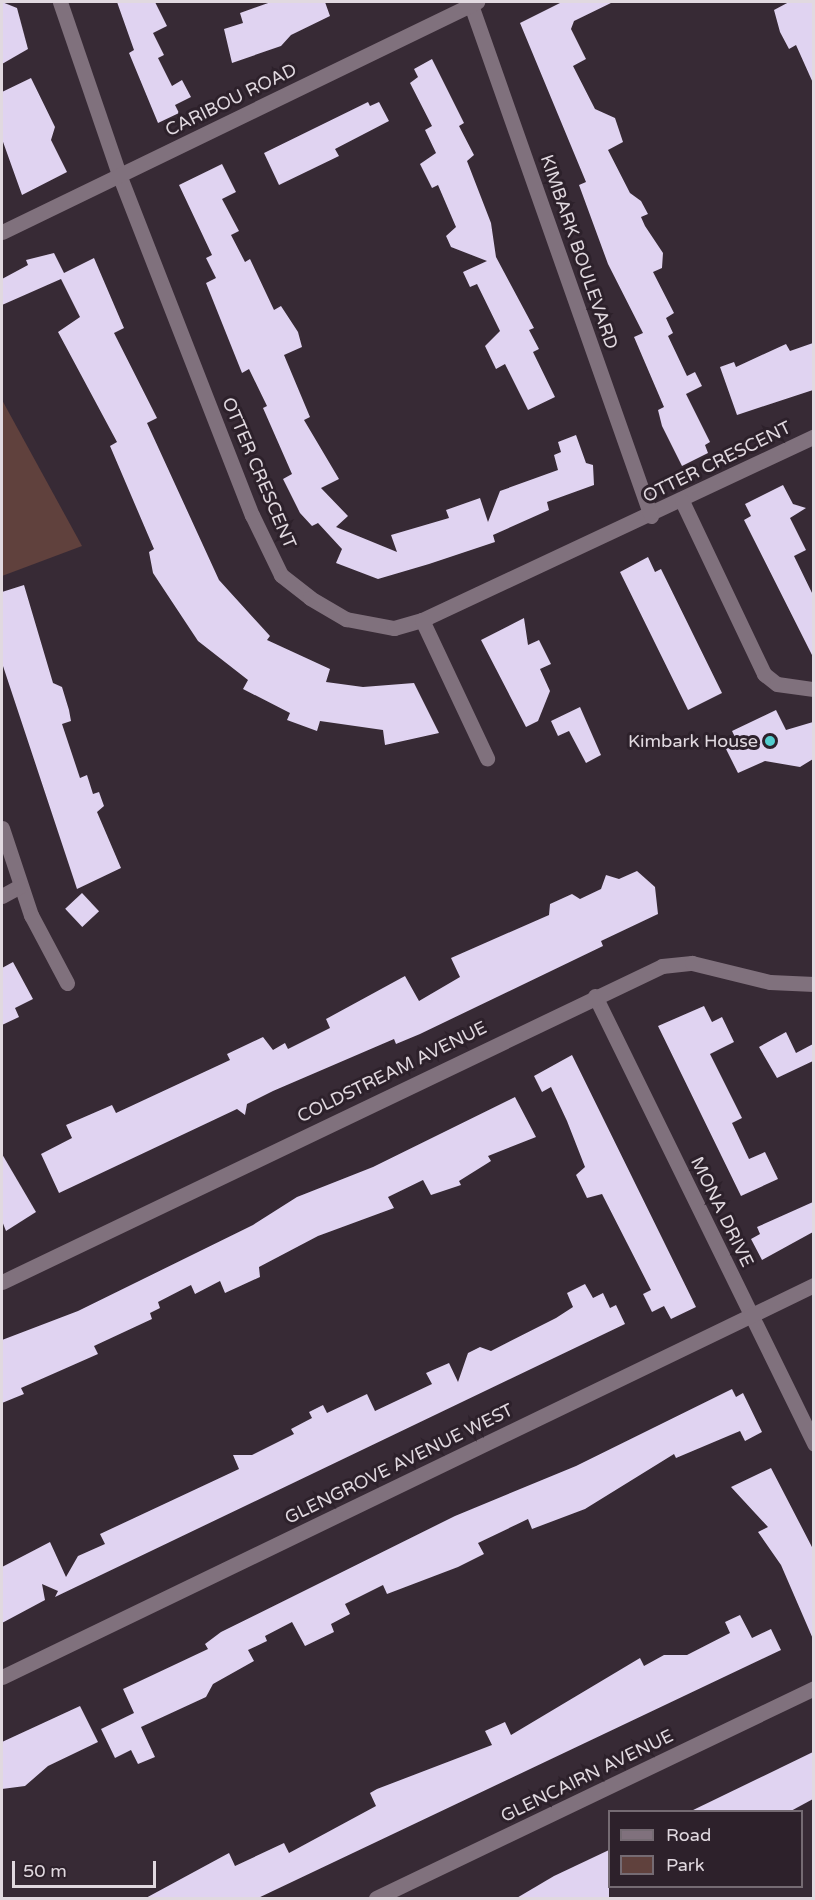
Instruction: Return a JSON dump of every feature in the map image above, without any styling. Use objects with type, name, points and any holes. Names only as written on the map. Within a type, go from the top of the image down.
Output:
[{"type":"street","name":"OTTER CRESCENT","points":[[60,2],[120,177],[252,515],[281,575],[346,619],[394,628],[422,620],[651,516],[813,436]]},
{"type":"street","name":"CARIBOU ROAD","points":[[2,232],[120,177],[472,3]]},
{"type":"street","name":"KIMBARK BOULEVARD","points":[[472,3],[651,516]]},
{"type":"street","points":[[682,501],[764,674],[777,684],[813,689]]},
{"type":"street","points":[[422,620],[487,758]]},
{"type":"street","points":[[2,828],[20,886],[67,984]]},
{"type":"street","points":[[2,896],[20,886]]},
{"type":"street","name":"COLDSTREAM AVENUE","points":[[2,1282],[595,996],[678,963],[770,982],[813,984]]},
{"type":"street","name":"MONA DRIVE","points":[[595,996],[813,1444]]},
{"type":"street","name":"GLENGROVE AVENUE WEST","points":[[2,1677],[813,1286]]},
{"type":"street","name":"GLENCAIRN AVENUE","points":[[376,1899],[813,1688]]},
{"type":"green space","points":[[2,400],[82,546],[2,576]]},
{"type":"building","points":[[2,2],[17,8],[28,49],[2,64]]},
{"type":"building","points":[[117,2],[155,2],[167,26],[153,33],[164,55],[158,58],[172,86],[182,80],[191,97],[175,105],[179,113],[158,123],[129,53],[134,50]]},
{"type":"building","points":[[271,2],[325,2],[330,16],[291,35],[281,46],[232,63],[224,29],[243,23],[240,13]]},
{"type":"building","points":[[562,2],[613,2],[574,21],[571,29],[586,59],[573,66],[595,109],[615,118],[623,142],[608,150],[630,193],[641,201],[648,214],[641,217],[663,253],[662,268],[653,272],[674,313],[666,318],[673,333],[668,336],[687,376],[695,372],[702,386],[686,394],[710,442],[705,445],[708,453],[682,466],[662,426],[658,410],[664,407],[634,337],[643,333],[608,264],[579,185],[586,182],[520,23]]},
{"type":"building","points":[[789,2],[813,2],[813,83],[796,45],[789,49],[780,32],[774,10]]},
{"type":"building","points":[[432,59],[464,123],[459,126],[474,155],[467,161],[491,223],[496,257],[534,328],[529,330],[539,349],[533,352],[555,397],[528,410],[505,364],[496,369],[485,346],[500,331],[477,284],[470,287],[463,272],[487,261],[451,247],[446,236],[456,227],[438,185],[432,188],[420,164],[436,153],[425,130],[432,126],[410,83],[418,77],[414,69]]},
{"type":"building","points":[[31,78],[55,127],[51,140],[67,172],[22,195],[2,139],[2,92]]},
{"type":"building","points":[[368,102],[370,106],[379,102],[389,121],[335,149],[339,156],[279,185],[264,153]]},
{"type":"building","points":[[222,164],[236,192],[222,199],[239,231],[231,235],[245,262],[250,259],[274,310],[281,306],[298,332],[302,347],[284,355],[310,417],[304,420],[339,479],[321,488],[348,516],[336,527],[397,552],[391,535],[449,518],[446,510],[480,498],[488,522],[500,491],[558,470],[554,455],[561,452],[558,442],[576,435],[586,463],[593,465],[594,485],[547,502],[549,510],[493,535],[495,542],[429,564],[378,579],[336,563],[342,549],[318,523],[312,526],[300,513],[283,479],[292,474],[263,408],[267,406],[249,369],[242,373],[206,283],[216,278],[206,258],[212,255],[179,185]]},
{"type":"building","points":[[54,253],[64,273],[94,258],[124,328],[114,333],[157,418],[147,423],[219,580],[270,636],[267,640],[330,669],[326,682],[363,687],[414,683],[439,733],[385,745],[383,730],[320,721],[317,731],[287,720],[290,713],[243,689],[248,680],[198,641],[153,573],[149,552],[154,549],[110,446],[117,442],[58,332],[80,317],[61,279],[2,305],[2,279],[28,265],[26,260]]},
{"type":"building","points":[[813,343],[813,390],[737,415],[720,367],[734,362],[736,367],[786,344],[790,351]]},
{"type":"building","points":[[783,485],[793,504],[806,508],[790,518],[806,550],[794,556],[813,595],[813,657],[744,520],[751,516],[745,504]]},
{"type":"building","points":[[648,557],[655,572],[661,569],[722,693],[688,710],[620,572]]},
{"type":"building","points":[[24,585],[53,683],[62,687],[69,710],[71,721],[62,724],[80,778],[87,775],[93,794],[99,792],[104,806],[97,812],[121,868],[77,889],[2,663],[2,592]]},
{"type":"building","points":[[524,618],[528,645],[539,640],[551,664],[540,669],[550,691],[538,721],[526,727],[481,640]]},
{"type":"building","points":[[580,707],[601,755],[586,763],[569,731],[558,736],[551,721]]},
{"type":"building","name":"Kimbark House","points":[[776,710],[786,730],[813,722],[813,759],[800,767],[765,761],[738,773],[723,743],[735,737],[732,731]]},
{"type":"building","points":[[637,871],[655,887],[658,914],[601,941],[603,946],[420,1034],[396,1044],[394,1039],[273,1091],[247,1104],[245,1115],[237,1109],[59,1193],[41,1154],[72,1138],[66,1125],[112,1105],[116,1113],[230,1060],[227,1054],[263,1037],[273,1050],[285,1043],[288,1049],[330,1028],[326,1019],[405,976],[419,1001],[460,977],[451,958],[549,915],[550,904],[572,894],[580,899],[601,889],[606,875],[619,879]]},
{"type":"building","points":[[82,893],[99,911],[82,927],[65,909]]},
{"type":"building","points":[[13,962],[33,999],[15,1008],[19,1017],[2,1025],[2,968]]},
{"type":"building","points":[[704,1006],[712,1022],[722,1017],[734,1042],[710,1054],[742,1118],[732,1123],[749,1159],[765,1152],[778,1179],[741,1196],[658,1026]]},
{"type":"building","points":[[786,1032],[796,1053],[813,1044],[813,1061],[777,1078],[759,1047]]},
{"type":"building","points":[[572,1055],[696,1307],[671,1319],[664,1306],[652,1312],[643,1294],[651,1290],[602,1194],[587,1198],[576,1175],[585,1167],[567,1121],[551,1087],[542,1092],[534,1076]]},
{"type":"building","points":[[515,1097],[536,1137],[488,1156],[491,1161],[459,1181],[461,1185],[431,1195],[423,1180],[388,1197],[394,1208],[318,1236],[259,1267],[260,1277],[225,1293],[220,1281],[195,1294],[191,1285],[158,1302],[160,1308],[150,1313],[152,1319],[94,1346],[98,1354],[21,1388],[24,1394],[2,1403],[2,1340],[78,1311],[253,1225],[297,1197],[373,1167]]},
{"type":"building","points":[[2,1154],[36,1212],[6,1231],[2,1221]]},
{"type":"building","points":[[813,1202],[813,1232],[762,1260],[751,1239],[760,1234],[757,1227]]},
{"type":"building","points":[[585,1284],[593,1298],[603,1293],[610,1308],[616,1305],[625,1324],[55,1597],[58,1591],[42,1584],[45,1600],[2,1623],[2,1567],[50,1542],[66,1577],[78,1556],[105,1544],[100,1534],[239,1469],[233,1455],[252,1455],[294,1434],[291,1429],[312,1418],[309,1412],[323,1405],[327,1413],[367,1394],[375,1411],[432,1384],[426,1373],[449,1363],[458,1382],[468,1353],[480,1347],[491,1351],[556,1318],[573,1307],[567,1293]]},
{"type":"building","points":[[732,1389],[736,1397],[743,1393],[762,1432],[745,1441],[740,1431],[676,1458],[674,1454],[585,1509],[532,1529],[528,1519],[478,1543],[484,1554],[458,1567],[387,1594],[383,1585],[345,1604],[350,1614],[331,1624],[334,1632],[305,1646],[292,1622],[265,1636],[267,1641],[248,1650],[254,1661],[213,1684],[206,1697],[141,1727],[155,1757],[138,1764],[131,1750],[115,1758],[101,1729],[134,1713],[123,1689],[208,1649],[205,1644],[221,1632],[455,1516],[576,1466]]},
{"type":"building","points":[[771,1468],[813,1549],[813,1639],[781,1565],[758,1532],[768,1527],[731,1487]]},
{"type":"building","points":[[740,1615],[752,1638],[771,1629],[781,1650],[256,1899],[144,1899],[229,1853],[235,1866],[284,1843],[289,1853],[376,1806],[370,1793],[377,1789],[492,1745],[485,1731],[505,1722],[511,1735],[640,1658],[644,1666],[664,1655],[687,1655],[730,1633],[725,1622]]},
{"type":"building","points":[[80,1706],[98,1742],[48,1766],[25,1786],[2,1789],[2,1742]]},
{"type":"building","points":[[813,1752],[813,1799],[793,1810],[693,1810]]},
{"type":"building","points":[[608,1850],[609,1899],[515,1899],[554,1876]]},
{"type":"place","name":"Kimbark House","points":[[770,741]]}]
